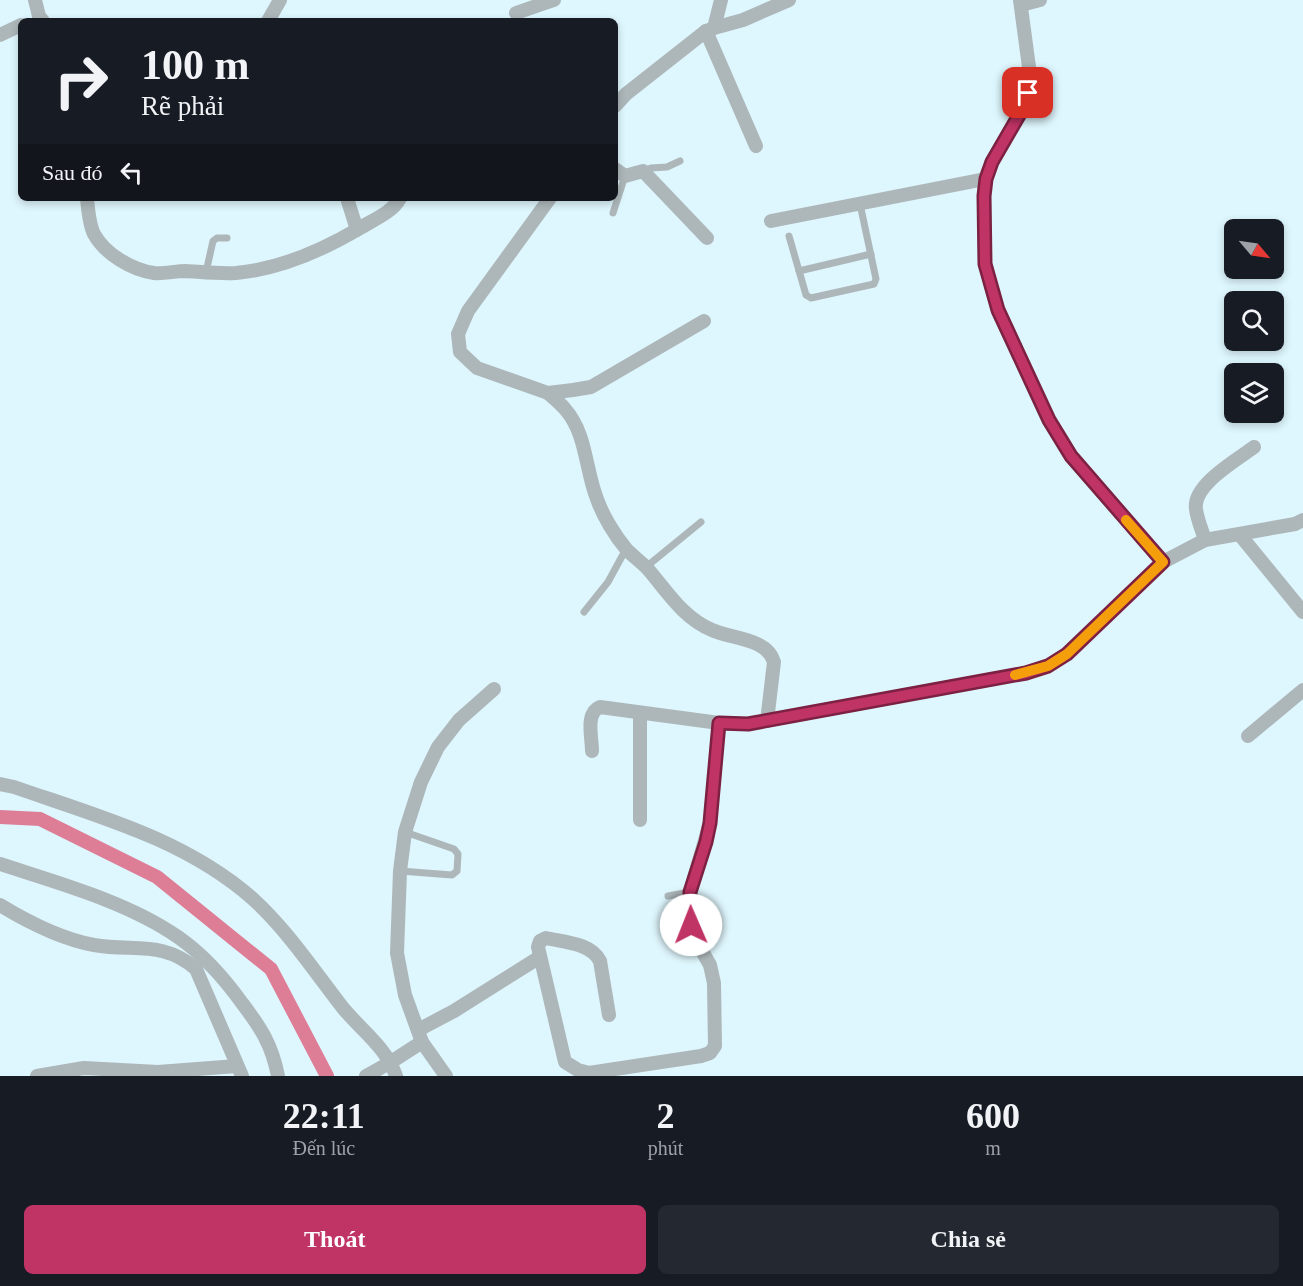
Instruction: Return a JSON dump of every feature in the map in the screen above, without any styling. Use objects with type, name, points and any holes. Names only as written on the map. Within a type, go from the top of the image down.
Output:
[{"type":"street","points":[[35,0],[37,18]]},
{"type":"street","points":[[270,18],[280,0]]},
{"type":"street","points":[[513,11],[554,0]]},
{"type":"street","points":[[721,0],[710,29],[756,146]]},
{"type":"street","points":[[618,103],[626,94],[710,29],[743,20],[789,0]]},
{"type":"street","points":[[1040,0],[1021,3],[1031,82],[1025,105],[992,162],[986,179],[985,264],[998,310],[1049,420],[1071,456],[1163,562]]},
{"type":"street","points":[[0,35],[18,26]]},
{"type":"street","points":[[620,173],[643,171],[706,238]]},
{"type":"street","points":[[771,221],[986,179]]},
{"type":"street","points":[[88,201],[94,233],[108,250],[140,270],[156,273],[254,271],[314,253],[333,244],[387,211],[398,201]]},
{"type":"street","points":[[348,201],[357,230]]},
{"type":"street","points":[[548,201],[468,311],[458,334],[460,352],[477,368],[549,393],[566,410],[580,434],[596,498],[626,549],[646,567],[679,607],[695,620],[712,630],[760,645],[771,654],[774,662],[767,721]]},
{"type":"street","points":[[549,393],[591,387],[704,321]]},
{"type":"street","points":[[1205,540],[1195,508],[1197,495],[1203,486],[1254,447]]},
{"type":"street","points":[[592,751],[591,716],[594,710],[600,707],[719,723],[748,724],[1026,673],[1048,666],[1067,654],[1163,562],[1205,540],[1295,524],[1303,520]]},
{"type":"street","points":[[1240,535],[1303,612]]},
{"type":"street","points":[[446,1076],[420,1036],[405,994],[397,952],[400,871],[405,832],[421,782],[438,747],[459,720],[494,689]]},
{"type":"street","points":[[1248,736],[1303,690]]},
{"type":"street","points":[[640,713],[640,820]]},
{"type":"street","points":[[609,1015],[597,953],[590,948],[546,938],[540,940],[538,947],[540,957],[565,1062],[578,1070],[589,1072],[710,1053],[715,1046],[714,983],[710,965],[697,942],[691,925],[690,892],[710,823],[719,723]]},
{"type":"street","points":[[0,784],[141,832],[183,850],[228,878],[254,900],[282,929],[344,1010],[378,1044],[390,1069]]},
{"type":"street","points":[[0,864],[110,903],[178,937],[209,963],[263,1031],[278,1076]]},
{"type":"street","points":[[0,905],[69,939],[123,949],[160,949],[183,958],[196,969],[239,1071],[84,1068],[38,1076]]},
{"type":"street","points":[[366,1076],[390,1069],[420,1036],[454,1011],[540,957]]},
{"type":"lane","points":[[643,171],[667,167],[680,161]]},
{"type":"lane","points":[[613,213],[615,201]]},
{"type":"lane","points":[[789,236],[806,295],[811,298],[874,284],[876,279],[860,204]]},
{"type":"lane","points":[[206,272],[213,241],[217,238],[227,238]]},
{"type":"lane","points":[[799,271],[871,254]]},
{"type":"lane","points":[[646,567],[700,522]]},
{"type":"lane","points":[[584,612],[608,582],[626,549]]},
{"type":"lane","points":[[400,871],[452,875],[457,871],[458,854],[454,849],[405,832]]},
{"type":"lane","points":[[668,896],[690,892]]},
{"type":"waterway","points":[[0,817],[40,819],[157,877],[271,969],[327,1076]]},
{"type":"slow traffic","points":[[1015,675],[1048,666],[1067,654],[1163,562],[1126,520]]},
{"type":"route","points":[[691,925],[690,892],[710,823],[719,723],[748,724],[1026,673],[1048,666],[1067,654],[1163,562],[1071,456],[1049,420],[998,310],[985,264],[986,179],[992,162],[1025,105],[1028,93]]}]
